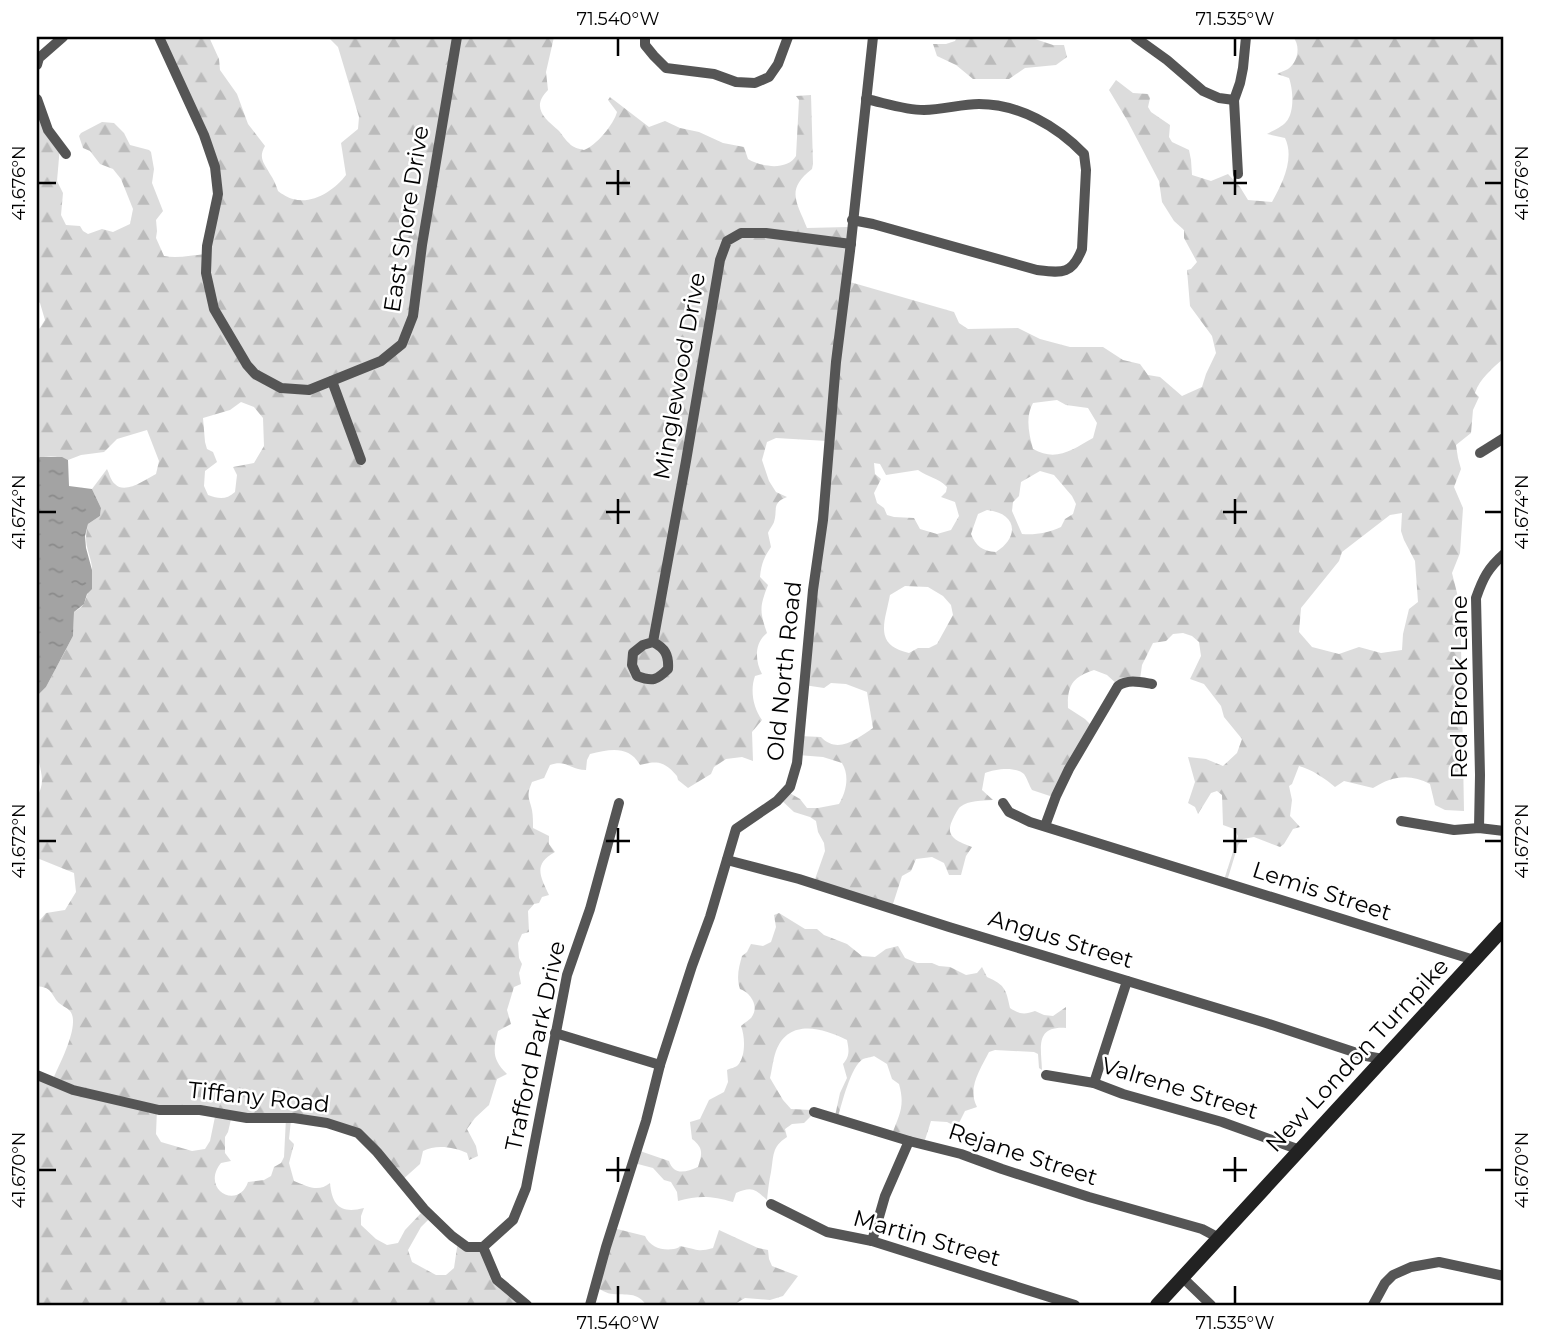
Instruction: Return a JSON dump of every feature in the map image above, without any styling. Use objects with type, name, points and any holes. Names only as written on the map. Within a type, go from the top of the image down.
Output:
[{"type":"main road","name":"New London Turnpike","points":[[1157,1305],[1504,928]]},
{"type":"street","points":[[37,65],[39,58],[63,37]]},
{"type":"street","name":"East Shore Drive","points":[[159,37],[204,135],[215,167],[218,194],[207,246],[206,273],[214,309],[255,374],[281,388],[309,390],[381,361],[402,344],[413,316],[422,245],[457,37]]},
{"type":"street","points":[[645,37],[645,45],[666,68],[755,83],[769,78],[778,64],[788,37]]},
{"type":"street","name":"Old North Road","points":[[590,1305],[646,1121],[660,1065],[737,829],[777,801],[790,787],[797,763],[804,669],[823,520],[837,357],[873,37]]},
{"type":"street","points":[[1135,37],[1203,91],[1219,98],[1234,100]]},
{"type":"street","points":[[1238,174],[1234,100],[1243,68],[1246,37]]},
{"type":"street","points":[[37,99],[48,130],[66,154]]},
{"type":"street","points":[[852,220],[873,223],[1045,271],[1068,270],[1077,261],[1082,249],[1086,170],[1084,154],[1058,131],[1039,119],[1003,107],[978,104],[926,110],[866,99]]},
{"type":"street","name":"Minglewood Drive","points":[[653,642],[720,260],[727,242],[741,233],[766,233],[850,244]]},
{"type":"street","points":[[332,381],[360,460]]},
{"type":"street","points":[[1480,453],[1504,438]]},
{"type":"street","name":"Red Brook Lane","points":[[1479,828],[1476,598],[1492,565],[1504,554]]},
{"type":"street","points":[[1045,827],[1069,769],[1118,686],[1132,681],[1152,684]]},
{"type":"street","name":"Trafford Park Drive","points":[[483,1247],[513,1220],[526,1188],[567,975],[590,909],[619,803]]},
{"type":"street","name":"Lemis Street","points":[[1003,803],[1009,812],[1045,827],[1474,960]]},
{"type":"street","points":[[1401,821],[1454,830],[1479,828],[1504,831]]},
{"type":"street","name":"Angus Street","points":[[727,860],[799,879],[1366,1056],[1383,1059]]},
{"type":"street","points":[[1094,1083],[1127,981]]},
{"type":"street","points":[[555,1033],[660,1065]]},
{"type":"street","name":"Tiffany Road","points":[[37,1075],[73,1090],[159,1110],[200,1110],[247,1118],[294,1118],[327,1123],[358,1133],[424,1209],[452,1236],[467,1247],[483,1247]]},
{"type":"street","name":"Valrene Street","points":[[1046,1075],[1094,1083],[1222,1122],[1300,1150]]},
{"type":"street","name":"Rejane Street","points":[[814,1112],[961,1154],[1089,1197],[1202,1229],[1219,1238]]},
{"type":"street","points":[[872,1241],[885,1196],[909,1141]]},
{"type":"street","name":"Martin Street","points":[[771,1204],[827,1232],[872,1241],[1075,1305]]},
{"type":"street","points":[[483,1247],[497,1280],[527,1305]]},
{"type":"street","points":[[1373,1305],[1385,1283],[1393,1275],[1411,1267],[1439,1262],[1504,1276]]},
{"type":"street","points":[[1183,1278],[1211,1305]]},
{"type":"green space","points":[[159,37],[209,37],[219,59],[220,70],[237,94],[248,124],[265,146],[263,160],[278,191],[289,198],[300,200],[322,195],[346,175],[341,143],[358,129],[359,117],[338,47],[328,37],[554,37],[546,72],[548,90],[540,102],[541,112],[568,142],[584,150],[599,139],[615,117],[617,112],[608,100],[610,97],[649,127],[665,121],[723,143],[744,147],[748,159],[753,162],[780,166],[792,161],[796,156],[799,100],[796,96],[811,95],[813,164],[812,169],[798,183],[797,203],[807,228],[848,227],[843,280],[954,312],[959,323],[968,329],[1018,328],[1040,339],[1070,347],[1103,347],[1123,360],[1140,364],[1148,375],[1160,377],[1182,396],[1202,387],[1216,353],[1212,336],[1190,306],[1187,270],[1197,262],[1184,238],[1184,230],[1174,221],[1162,202],[1159,181],[1109,90],[1116,80],[1133,93],[1148,94],[1148,107],[1151,112],[1170,125],[1169,137],[1172,142],[1189,150],[1192,175],[1211,181],[1228,174],[1248,200],[1272,202],[1283,179],[1289,154],[1285,138],[1267,134],[1284,124],[1291,112],[1289,78],[1277,74],[1288,69],[1296,58],[1298,49],[1293,37],[1504,37],[1504,358],[1477,388],[1475,393],[1479,397],[1473,410],[1471,433],[1456,445],[1461,469],[1454,487],[1463,508],[1460,553],[1452,573],[1458,597],[1461,644],[1464,811],[1445,810],[1435,805],[1430,784],[1415,778],[1401,777],[1373,788],[1344,781],[1335,787],[1299,766],[1289,786],[1292,800],[1290,816],[1300,827],[1293,829],[1280,847],[1254,837],[1243,839],[1238,845],[1227,881],[1224,880],[1238,836],[1234,829],[1223,825],[1222,795],[1217,791],[1211,793],[1198,814],[1195,807],[1188,803],[1195,782],[1188,757],[1206,759],[1223,766],[1237,753],[1242,739],[1224,717],[1221,706],[1204,684],[1190,679],[1201,656],[1199,642],[1183,633],[1173,634],[1166,641],[1153,643],[1142,665],[1139,687],[1118,685],[1107,675],[1094,670],[1073,683],[1068,708],[1092,726],[1053,797],[1032,790],[1020,771],[1005,769],[985,773],[982,790],[993,800],[976,801],[960,807],[950,827],[954,838],[972,847],[966,856],[961,875],[949,875],[944,863],[932,857],[916,859],[911,871],[902,876],[892,907],[814,882],[825,851],[816,821],[794,812],[779,798],[788,792],[800,799],[807,808],[839,804],[845,789],[846,773],[842,763],[823,757],[798,755],[799,736],[821,737],[834,745],[841,745],[873,728],[867,692],[846,684],[831,683],[824,688],[804,685],[827,441],[776,438],[767,442],[762,460],[776,492],[787,497],[777,504],[774,522],[768,533],[771,547],[760,573],[760,577],[768,585],[762,608],[767,633],[757,652],[762,674],[755,676],[753,687],[755,704],[762,720],[752,732],[753,761],[742,757],[726,759],[714,767],[711,774],[688,788],[665,765],[640,765],[625,751],[612,750],[590,754],[586,770],[560,763],[550,765],[544,778],[532,782],[529,797],[533,828],[549,836],[549,844],[555,852],[544,861],[540,871],[549,895],[542,897],[539,903],[534,904],[528,911],[529,932],[522,934],[518,943],[522,964],[519,973],[521,984],[514,987],[507,1010],[511,1024],[498,1031],[495,1049],[496,1059],[507,1074],[497,1079],[489,1105],[467,1129],[478,1156],[469,1160],[467,1153],[456,1149],[428,1149],[423,1151],[420,1164],[401,1181],[358,1132],[291,1120],[289,1139],[294,1144],[289,1163],[294,1181],[317,1188],[330,1183],[336,1203],[349,1210],[364,1208],[361,1225],[387,1245],[398,1243],[405,1230],[423,1211],[431,1217],[421,1227],[408,1250],[412,1262],[436,1275],[446,1275],[454,1268],[458,1241],[483,1248],[497,1280],[527,1305],[37,1305],[37,1073],[53,1079],[68,1045],[73,1017],[48,989],[37,986],[37,919],[40,920],[46,913],[65,910],[76,892],[74,873],[37,858],[37,796],[42,780],[36,739],[37,699],[73,636],[74,612],[83,605],[88,593],[92,567],[86,542],[88,524],[100,516],[101,508],[92,489],[107,469],[112,481],[119,487],[135,485],[156,474],[159,461],[147,430],[117,439],[104,452],[68,460],[53,456],[37,459],[37,330],[45,320],[37,301],[37,100],[60,146],[57,181],[63,193],[61,215],[66,225],[80,226],[88,234],[102,229],[113,232],[130,224],[133,209],[121,179],[113,169],[100,164],[90,151],[83,148],[79,136],[81,133],[102,122],[114,123],[124,133],[130,145],[151,152],[154,169],[152,183],[163,211],[156,220],[156,238],[164,256],[206,254],[215,206],[215,166]],"holes":[[[1057,400],[1066,405],[1088,408],[1097,423],[1093,438],[1071,450],[1057,454],[1041,453],[1033,449],[1028,426],[1033,403]],[[241,402],[254,407],[263,418],[264,446],[254,463],[233,467],[237,475],[235,492],[225,498],[208,495],[204,486],[205,471],[217,462],[213,452],[207,449],[203,418],[230,410]],[[874,463],[880,464],[886,475],[918,470],[944,484],[947,487],[946,492],[941,497],[955,502],[959,516],[951,530],[937,534],[920,529],[914,518],[887,515],[884,508],[877,503],[874,493],[881,479],[875,474]],[[1040,471],[1054,475],[1076,504],[1073,514],[1065,519],[1061,527],[1042,533],[1022,534],[1012,511],[1013,502],[1019,496],[1021,482]],[[987,510],[1004,516],[1012,526],[1009,540],[996,552],[980,547],[971,534],[978,514]],[[1402,513],[1401,531],[1415,561],[1418,602],[1409,609],[1402,650],[1381,653],[1359,647],[1339,654],[1312,647],[1299,632],[1301,608],[1339,561],[1342,552],[1390,515]],[[905,586],[928,587],[943,596],[951,605],[953,615],[937,644],[909,653],[890,644],[886,638],[884,623],[890,595]],[[157,1109],[216,1112],[210,1141],[205,1149],[192,1151],[161,1142],[156,1134]],[[232,1115],[286,1118],[284,1157],[281,1163],[274,1167],[271,1176],[264,1180],[248,1182],[237,1195],[223,1193],[215,1181],[221,1163],[231,1161],[225,1153],[225,1137]]]},
{"type":"green space","points":[[957,37],[1029,37],[1053,45],[1064,45],[1067,57],[1056,65],[1025,68],[1009,79],[973,79],[956,65],[937,56],[933,44],[946,44],[955,41]]},
{"type":"green space","points":[[779,913],[805,929],[817,929],[824,935],[847,944],[862,956],[875,957],[886,949],[898,946],[905,958],[917,963],[950,967],[966,975],[977,973],[982,967],[987,977],[1004,988],[1010,1008],[1016,1012],[1035,1011],[1053,1016],[1066,1007],[1066,1028],[1049,1030],[1045,1034],[1041,1046],[1042,1070],[1039,1068],[1038,1054],[1034,1052],[989,1052],[974,1086],[977,1107],[965,1111],[957,1127],[947,1122],[931,1121],[924,1143],[892,1134],[902,1098],[899,1084],[892,1079],[887,1064],[874,1056],[859,1063],[848,1085],[838,1117],[835,1116],[840,1093],[847,1078],[843,1064],[848,1053],[847,1040],[817,1030],[798,1030],[789,1034],[775,1054],[770,1078],[791,1109],[815,1112],[804,1123],[792,1124],[785,1129],[787,1137],[774,1153],[767,1200],[750,1189],[736,1193],[733,1202],[706,1197],[678,1201],[677,1192],[671,1182],[664,1180],[653,1168],[634,1163],[637,1150],[669,1161],[677,1171],[698,1167],[701,1152],[699,1145],[692,1139],[690,1122],[700,1119],[709,1100],[724,1092],[728,1082],[727,1070],[738,1065],[744,1051],[741,1026],[754,1014],[751,997],[740,989],[739,985],[738,972],[742,956],[751,944],[763,946],[771,942],[776,927],[774,915]]},
{"type":"green space","points":[[613,1228],[645,1236],[650,1243],[661,1249],[681,1246],[696,1250],[713,1248],[719,1230],[768,1250],[772,1266],[798,1276],[783,1296],[770,1300],[745,1298],[733,1305],[646,1305],[635,1296],[611,1294],[595,1287]]},
{"type":"water","points":[[62,457],[68,460],[69,486],[92,489],[101,508],[100,516],[88,524],[85,536],[92,570],[92,589],[84,604],[74,612],[73,636],[37,699],[37,459]]}]
